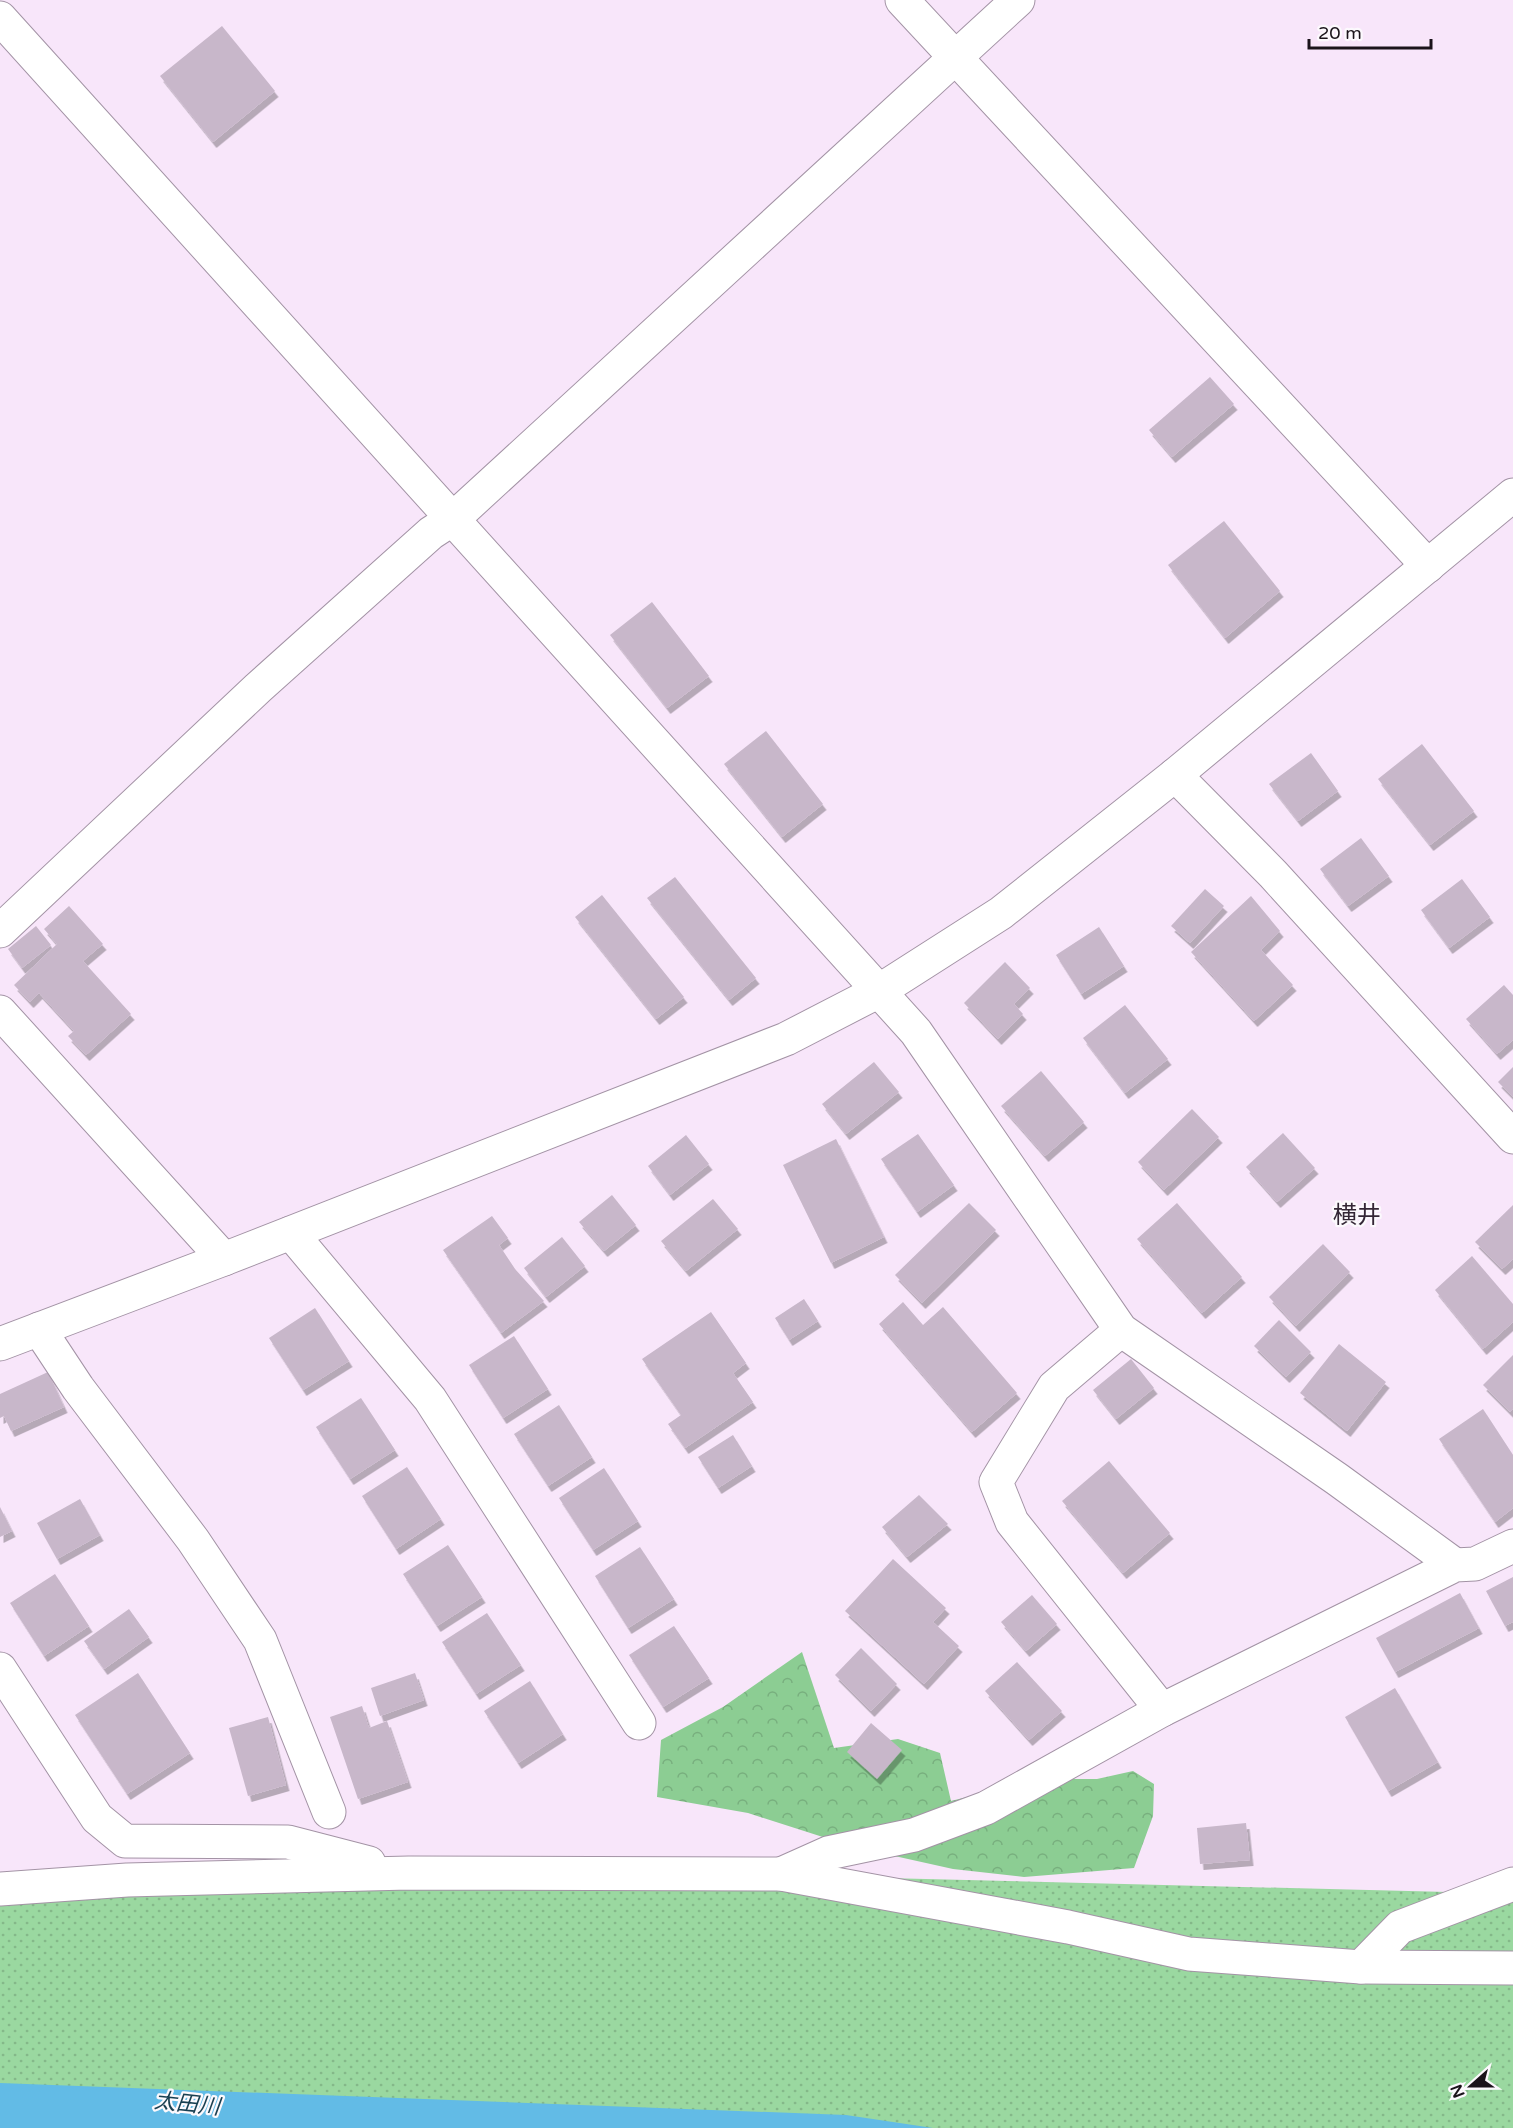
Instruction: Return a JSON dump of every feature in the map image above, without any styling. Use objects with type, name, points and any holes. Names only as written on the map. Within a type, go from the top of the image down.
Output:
[{"type":"street","points":[[0,14],[14,0]]},
{"type":"street","points":[[902,0],[1428,566]]},
{"type":"street","points":[[0,931],[258,688],[431,533],[454,518],[1018,0]]},
{"type":"street","points":[[0,18],[916,1032],[1121,1330],[1337,1479],[1455,1565]]},
{"type":"street","points":[[0,1344],[786,1039],[879,991],[1001,913],[1175,775],[1513,495]]},
{"type":"street","points":[[1175,775],[1273,874],[1513,1137]]},
{"type":"street","points":[[0,1012],[224,1259]]},
{"type":"street","points":[[291,1233],[430,1400],[639,1723]]},
{"type":"street","points":[[39,1329],[78,1388],[193,1540],[260,1641],[328,1812]]},
{"type":"street","points":[[1121,1330],[1054,1387],[996,1482],[1012,1522],[1162,1710]]},
{"type":"street","points":[[781,1874],[828,1853],[914,1835],[986,1808],[1162,1710],[1455,1565],[1475,1564],[1513,1546]]},
{"type":"street","points":[[0,1669],[97,1818],[125,1841],[288,1842],[409,1873]]},
{"type":"street","points":[[0,1889],[127,1880],[409,1873],[781,1874],[1068,1927],[1189,1954],[1361,1967],[1513,1968]]},
{"type":"street","points":[[1361,1967],[1400,1927],[1513,1884]]},
{"type":"green space","points":[[802,1652],[834,1748],[898,1739],[940,1753],[951,1801],[1038,1779],[1097,1779],[1133,1771],[1154,1784],[1153,1816],[1134,1868],[1024,1877],[953,1869],[854,1847],[748,1813],[657,1797],[661,1740],[723,1707]]},
{"type":"green space","points":[[644,1872],[1488,1893],[1513,1891],[1513,2128],[0,2128],[0,1892]]},
{"type":"water","name":"太田川","points":[[0,2083],[846,2115],[933,2128],[0,2128]]},
{"type":"building","points":[[222,26],[275,91],[213,142],[160,76]]},
{"type":"building","points":[[1210,377],[1234,404],[1172,457],[1149,430]]},
{"type":"building","points":[[1224,521],[1280,591],[1225,638],[1168,565]]},
{"type":"building","points":[[652,602],[709,676],[667,708],[610,635]]},
{"type":"building","points":[[766,731],[823,804],[782,837],[724,764]]},
{"type":"building","points":[[1422,744],[1474,811],[1430,845],[1378,779]]},
{"type":"building","points":[[1311,753],[1338,791],[1298,821],[1269,784]]},
{"type":"building","points":[[1361,838],[1389,876],[1348,906],[1320,869]]},
{"type":"building","points":[[675,877],[756,978],[729,1000],[647,898]]},
{"type":"building","points":[[1462,879],[1490,917],[1449,948],[1421,910]]},
{"type":"building","points":[[1205,889],[1224,906],[1190,943],[1171,926]]},
{"type":"building","points":[[602,895],[684,997],[656,1019],[575,917]]},
{"type":"building","points":[[1251,896],[1280,931],[1261,950],[1293,985],[1254,1021],[1191,952]]},
{"type":"building","points":[[69,906],[103,944],[83,961],[131,1014],[86,1055],[68,1036],[74,1031],[39,993],[30,1002],[14,985],[57,944],[44,929]]},
{"type":"building","points":[[36,926],[51,945],[22,968],[8,949]]},
{"type":"building","points":[[1099,927],[1124,966],[1081,994],[1056,955]]},
{"type":"building","points":[[1005,962],[1030,988],[1014,1004],[1023,1014],[998,1039],[964,1003]]},
{"type":"building","points":[[1504,985],[1513,995],[1513,1040],[1497,1054],[1466,1019]]},
{"type":"building","points":[[1125,1005],[1168,1059],[1125,1093],[1083,1038]]},
{"type":"building","points":[[874,1062],[899,1092],[846,1134],[822,1104]]},
{"type":"building","points":[[1513,1067],[1513,1097],[1498,1082]]},
{"type":"building","points":[[1041,1071],[1084,1122],[1045,1156],[1001,1106]]},
{"type":"building","points":[[1192,1109],[1219,1137],[1164,1190],[1138,1162]]},
{"type":"building","points":[[1283,1133],[1315,1168],[1277,1202],[1246,1167]]},
{"type":"building","points":[[918,1134],[954,1185],[917,1212],[881,1159]]},
{"type":"building","points":[[686,1135],[709,1164],[670,1195],[648,1166]]},
{"type":"building","points":[[836,1139],[884,1237],[831,1263],[783,1165]]},
{"type":"building","points":[[612,1195],[636,1225],[604,1251],[579,1222]]},
{"type":"building","points":[[713,1199],[738,1229],[686,1271],[661,1241]]},
{"type":"building","points":[[969,1203],[996,1230],[922,1303],[895,1275]]},
{"type":"building","points":[[1177,1203],[1242,1277],[1202,1313],[1137,1239]]},
{"type":"building","points":[[1513,1205],[1513,1259],[1502,1269],[1475,1242]]},
{"type":"building","points":[[492,1216],[508,1238],[499,1245],[515,1269],[544,1301],[501,1333],[443,1250]]},
{"type":"building","points":[[562,1237],[585,1266],[546,1297],[524,1268]]},
{"type":"building","points":[[1323,1244],[1350,1272],[1296,1326],[1269,1297]]},
{"type":"building","points":[[1472,1256],[1513,1304],[1513,1322],[1483,1349],[1435,1290]]},
{"type":"building","points":[[804,1299],[818,1321],[789,1340],[775,1318]]},
{"type":"building","points":[[903,1302],[923,1325],[943,1307],[1017,1393],[972,1432],[879,1324]]},
{"type":"building","points":[[315,1308],[349,1361],[303,1390],[269,1338]]},
{"type":"building","points":[[711,1312],[746,1363],[733,1373],[753,1402],[685,1448],[668,1424],[681,1415],[642,1359]]},
{"type":"building","points":[[1279,1320],[1311,1352],[1286,1377],[1254,1346]]},
{"type":"building","points":[[514,1336],[548,1389],[503,1418],[469,1365]]},
{"type":"building","points":[[1339,1344],[1386,1382],[1347,1431],[1300,1393]]},
{"type":"building","points":[[1513,1355],[1513,1409],[1510,1412],[1483,1385]]},
{"type":"building","points":[[1131,1359],[1154,1388],[1116,1419],[1093,1390]]},
{"type":"building","points":[[48,1372],[64,1407],[11,1431],[4,1416],[0,1418],[0,1394]]},
{"type":"building","points":[[361,1398],[395,1450],[350,1479],[316,1427]]},
{"type":"building","points":[[559,1405],[592,1457],[548,1486],[514,1434]]},
{"type":"building","points":[[1483,1409],[1513,1455],[1513,1508],[1495,1522],[1439,1439]]},
{"type":"building","points":[[733,1435],[752,1466],[718,1488],[698,1457]]},
{"type":"building","points":[[1109,1461],[1170,1533],[1123,1573],[1062,1501]]},
{"type":"building","points":[[407,1467],[441,1519],[396,1549],[362,1496]]},
{"type":"building","points":[[604,1468],[638,1521],[593,1550],[559,1498]]},
{"type":"building","points":[[919,1495],[948,1524],[907,1557],[882,1527]]},
{"type":"building","points":[[80,1499],[100,1535],[57,1559],[37,1523]]},
{"type":"building","points":[[0,1507],[12,1531],[0,1537]]},
{"type":"building","points":[[448,1545],[482,1597],[437,1626],[403,1574]]},
{"type":"building","points":[[640,1547],[674,1599],[628,1628],[595,1576]]},
{"type":"building","points":[[893,1559],[946,1608],[933,1622],[959,1646],[924,1684],[845,1611]]},
{"type":"building","points":[[55,1574],[89,1626],[44,1656],[10,1603]]},
{"type":"building","points":[[1513,1577],[1513,1622],[1505,1626],[1486,1591]]},
{"type":"building","points":[[1460,1593],[1479,1628],[1395,1672],[1376,1638]]},
{"type":"building","points":[[1032,1595],[1057,1624],[1026,1651],[1001,1622]]},
{"type":"building","points":[[129,1609],[149,1637],[104,1669],[84,1641]]},
{"type":"building","points":[[487,1613],[521,1665],[476,1694],[442,1642]]},
{"type":"building","points":[[674,1626],[709,1678],[663,1707],[629,1655]]},
{"type":"building","points":[[861,1648],[897,1684],[871,1711],[835,1675]]},
{"type":"building","points":[[1017,1662],[1062,1711],[1029,1740],[985,1691]]},
{"type":"building","points":[[138,1673],[190,1753],[127,1794],[75,1715]]},
{"type":"building","points":[[415,1673],[424,1700],[380,1716],[371,1688]]},
{"type":"building","points":[[530,1681],[563,1734],[518,1763],[484,1711]]},
{"type":"building","points":[[1395,1688],[1438,1762],[1388,1791],[1345,1717]]},
{"type":"building","points":[[362,1706],[369,1728],[387,1721],[408,1782],[358,1799],[330,1717]]},
{"type":"building","points":[[268,1717],[286,1785],[248,1796],[229,1728]]},
{"type":"building","points":[[871,1723],[902,1750],[877,1779],[847,1752]]},
{"type":"building","points":[[1246,1823],[1250,1860],[1200,1864],[1197,1828]]},
{"type":"district","name":"横井","points":[[1357,1215]]}]
